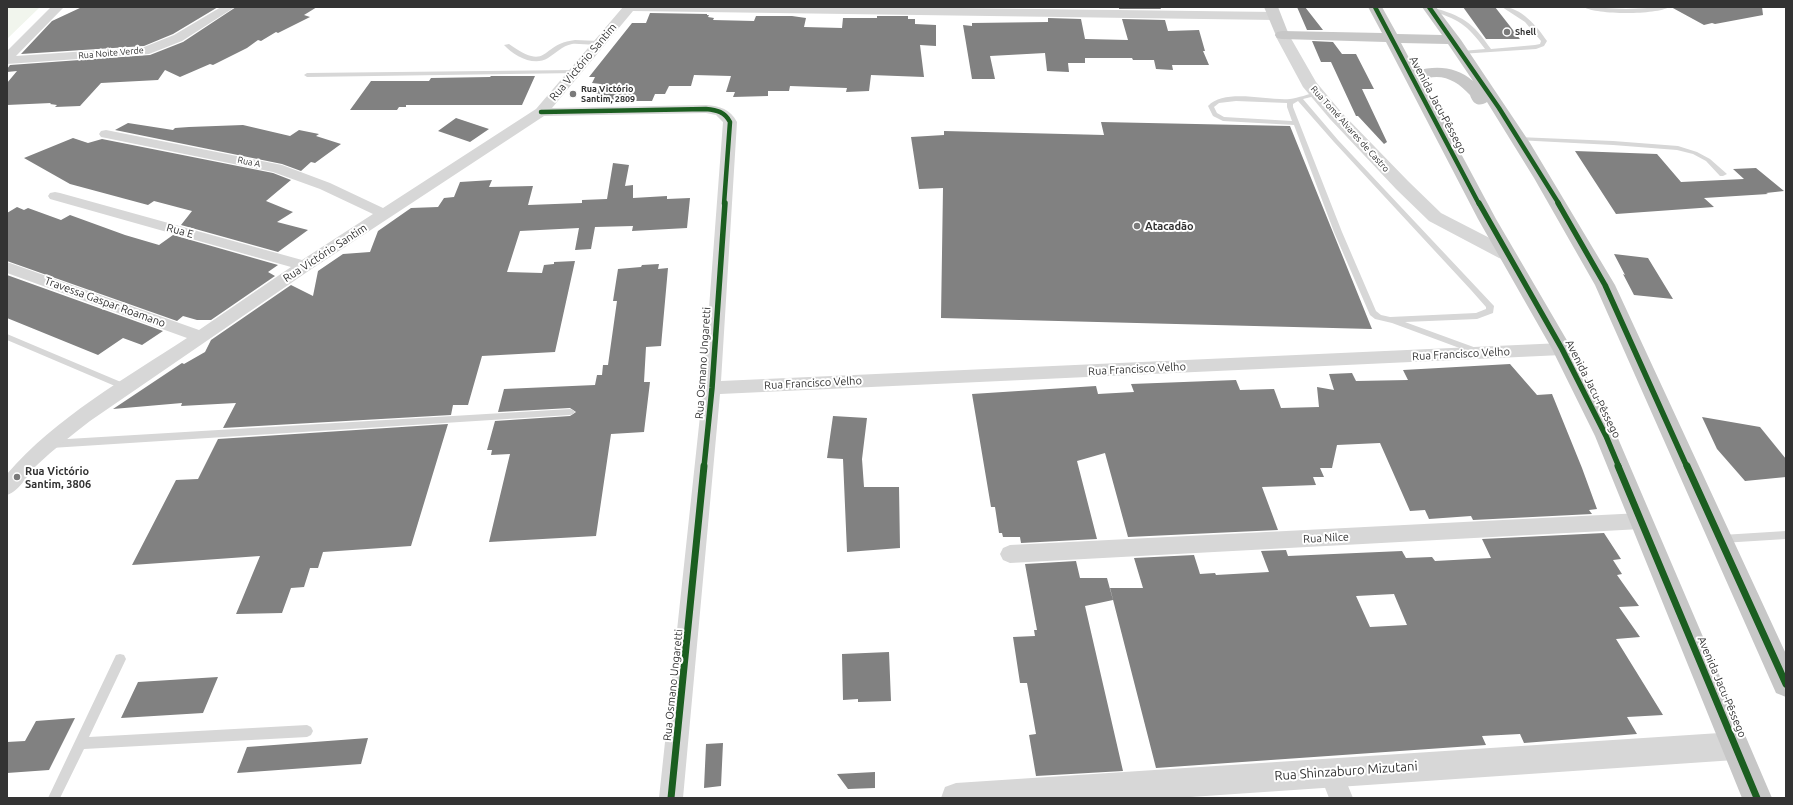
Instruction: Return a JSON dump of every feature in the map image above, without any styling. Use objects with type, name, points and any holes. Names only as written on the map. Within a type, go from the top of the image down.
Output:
[{"type":"highway","name":"Avenida Jacu-Pêssego","points":[[1375,7],[1506,254],[1562,349],[1606,436],[1757,798]]},
{"type":"highway","points":[[1430,8],[1458,46],[1518,139],[1574,229],[1605,285],[1786,684]]},
{"type":"highway","points":[[1282,35],[1391,39],[1458,46]]},
{"type":"highway","points":[[1420,93],[1418,82],[1419,77],[1422,74],[1442,72],[1458,76],[1465,80],[1481,99],[1512,152],[1574,229]]},
{"type":"main road","name":"Rua Tomé Alvares de Castro","points":[[1273,11],[1282,35]]},
{"type":"street","points":[[7,59],[58,7]]},
{"type":"street","name":"Rua Noite Verde","points":[[7,59],[145,51],[158,48],[180,37],[229,7]]},
{"type":"street","points":[[630,7],[1273,11]]},
{"type":"street","name":"Rua Victório Santim","points":[[7,488],[29,461],[62,432],[125,387],[202,337],[304,266],[541,112],[630,7]]},
{"type":"street","name":"Rua Tomé Alvares de Castro","points":[[1282,35],[1309,84],[1317,94],[1376,158],[1435,216],[1506,254]]},
{"type":"street","name":"Rua Osmano Ungaretti","points":[[541,112],[706,109],[716,110],[728,117],[730,122],[712,388],[671,798]]},
{"type":"street","name":"Rua A","points":[[106,134],[277,168],[325,186],[384,214]]},
{"type":"street","name":"Rua E","points":[[55,196],[304,266]]},
{"type":"street","points":[[1435,216],[1456,220],[1487,219]]},
{"type":"street","name":"Travessa Gaspar Roamano","points":[[7,267],[202,337]]},
{"type":"street","name":"Rua Francisco Velho","points":[[712,388],[1562,349]]},
{"type":"street","name":"Rua Nilce","points":[[1010,554],[1641,521]]},
{"type":"street","name":"Rua Shinzaburo Mizutani","points":[[956,798],[1336,785],[1735,746]]},
{"type":"lane","points":[[1458,46],[1489,51],[1536,47],[1542,45],[1544,41],[1538,31],[1517,13],[1505,7]]},
{"type":"lane","points":[[1587,7],[1608,11],[1666,7]]},
{"type":"lane","points":[[1430,8],[1453,15],[1464,21],[1475,30],[1489,51]]},
{"type":"lane","points":[[507,45],[526,58],[536,59],[545,58],[555,48],[563,44],[582,42],[599,43]]},
{"type":"lane","points":[[307,75],[575,72]]},
{"type":"lane","points":[[1295,123],[1229,120],[1215,116],[1212,113],[1211,106],[1220,100],[1295,100],[1317,94]]},
{"type":"lane","points":[[1295,100],[1290,103],[1295,123],[1372,313],[1378,317],[1481,353]]},
{"type":"lane","points":[[1295,100],[1474,288],[1491,308],[1488,313],[1477,316],[1390,320]]},
{"type":"lane","points":[[1518,139],[1613,143],[1678,148],[1695,153],[1708,160],[1723,174]]},
{"type":"lane","points":[[9,340],[125,387]]},
{"type":"lane","points":[[47,445],[570,412]]},
{"type":"lane","points":[[1720,540],[1786,535]]},
{"type":"lane","points":[[54,798],[120,659]]},
{"type":"lane","points":[[80,743],[306,731]]},
{"type":"shaded area","points":[[7,7],[40,7],[7,39]]},
{"type":"building","points":[[82,7],[218,7],[173,34],[144,46],[21,54],[52,21]]},
{"type":"building","points":[[236,7],[317,7],[304,15],[310,17],[278,33],[276,32],[261,41],[258,40],[247,48],[213,65],[210,64],[180,77],[165,70],[158,80],[101,83],[80,106],[55,107],[57,105],[50,104],[51,103],[7,105],[7,83],[17,71],[7,72],[10,65],[150,55],[183,42]]},
{"type":"building","points":[[1119,7],[1160,7],[1161,9],[1119,9]]},
{"type":"building","points":[[1297,7],[1305,7],[1323,30],[1307,30]]},
{"type":"building","name":"Shell","points":[[1463,7],[1495,7],[1520,39],[1486,39]]},
{"type":"building","points":[[1671,7],[1762,7],[1763,15],[1704,25]]},
{"type":"building","points":[[650,13],[707,14],[709,15],[708,17],[714,18],[713,20],[754,21],[756,16],[792,16],[806,18],[804,27],[842,28],[843,18],[908,16],[908,19],[915,19],[915,24],[936,25],[936,46],[920,45],[924,77],[871,75],[869,91],[846,92],[847,88],[790,86],[789,91],[768,91],[768,96],[733,97],[735,92],[726,92],[731,76],[694,75],[691,86],[669,86],[665,94],[655,94],[652,101],[593,101],[601,84],[592,83],[595,77],[589,77],[632,23],[646,23]]},
{"type":"building","points":[[1048,18],[1081,19],[1085,39],[1128,40],[1122,19],[1165,20],[1168,31],[1199,30],[1205,51],[1203,51],[1209,65],[1172,65],[1173,70],[1156,69],[1154,60],[1133,60],[1132,58],[1085,58],[1085,63],[1068,63],[1069,72],[1047,71],[1045,53],[990,56],[995,79],[972,79],[963,25],[972,26],[972,23],[1048,22]]},
{"type":"building","points":[[1312,41],[1333,42],[1342,54],[1356,54],[1374,89],[1362,89],[1387,142],[1384,144],[1358,116],[1356,116],[1331,62],[1321,62]]},
{"type":"building","points":[[535,76],[522,105],[406,105],[406,107],[399,107],[397,110],[350,110],[371,81],[429,81],[431,78]]},
{"type":"building","points":[[456,118],[489,129],[470,142],[438,131]]},
{"type":"building","name":"Atacadão","points":[[1101,122],[1290,126],[1372,329],[941,318],[943,188],[919,189],[911,137],[944,135],[944,131],[1104,135]]},
{"type":"building","points":[[128,123],[173,130],[175,128],[189,127],[243,125],[290,136],[299,130],[319,134],[316,136],[341,144],[315,163],[311,162],[301,171],[282,164],[115,130]]},
{"type":"building","points":[[73,138],[88,143],[102,139],[273,173],[291,180],[266,201],[293,212],[277,222],[308,230],[278,252],[181,225],[192,211],[154,201],[148,205],[70,184],[24,158]]},
{"type":"building","points":[[1575,151],[1657,154],[1681,182],[1744,179],[1733,169],[1756,168],[1784,191],[1766,193],[1768,194],[1704,198],[1714,207],[1616,214]]},
{"type":"building","points":[[613,163],[629,165],[625,186],[633,185],[633,198],[667,196],[667,199],[690,198],[687,228],[632,231],[633,226],[595,227],[591,249],[575,250],[579,228],[520,231],[507,272],[542,273],[544,265],[554,264],[554,262],[575,261],[555,352],[482,356],[468,405],[453,405],[451,415],[223,428],[236,403],[181,406],[182,403],[113,409],[182,363],[184,364],[205,352],[211,340],[291,285],[313,296],[318,271],[343,254],[370,252],[378,231],[411,208],[438,207],[444,198],[454,197],[460,182],[492,180],[489,187],[533,186],[528,205],[582,203],[582,200],[607,199]]},
{"type":"building","points":[[17,207],[24,210],[28,208],[61,220],[70,215],[125,235],[159,245],[173,235],[278,265],[268,272],[275,276],[211,320],[197,320],[183,316],[177,321],[7,261],[7,213]]},
{"type":"building","points":[[1614,254],[1648,258],[1673,299],[1634,295]]},
{"type":"building","points":[[659,264],[658,269],[668,268],[661,346],[646,347],[644,382],[650,382],[644,432],[611,434],[596,536],[489,542],[510,454],[491,455],[492,450],[487,450],[495,421],[570,416],[576,412],[570,408],[498,412],[504,389],[595,385],[597,375],[602,375],[603,365],[608,365],[617,301],[613,301],[618,269]]},
{"type":"building","points":[[7,275],[163,331],[142,345],[123,338],[98,355],[7,318]]},
{"type":"building","points":[[1510,364],[1537,395],[1552,394],[1597,509],[1589,510],[1592,514],[1473,520],[1471,516],[1429,519],[1425,510],[1410,511],[1380,443],[1337,445],[1332,468],[1320,468],[1324,477],[1313,477],[1316,485],[1262,487],[1278,530],[1128,537],[1105,453],[1077,461],[1097,539],[1021,543],[1020,537],[1003,537],[1002,533],[999,533],[995,507],[991,507],[972,394],[1096,386],[1098,394],[1134,392],[1131,384],[1236,380],[1240,390],[1274,389],[1281,408],[1319,407],[1317,387],[1334,390],[1329,374],[1352,373],[1356,381],[1408,380],[1403,370]]},
{"type":"building","points":[[833,416],[867,418],[862,459],[864,487],[899,487],[900,548],[847,552],[843,459],[827,458]]},
{"type":"building","points":[[1702,417],[1760,427],[1786,459],[1786,477],[1745,481],[1717,449]]},
{"type":"building","points":[[448,424],[411,546],[323,552],[318,568],[310,568],[304,587],[291,588],[282,613],[236,614],[260,556],[132,565],[176,480],[198,479],[218,439]]},
{"type":"building","points":[[1604,533],[1621,559],[1613,560],[1622,574],[1617,575],[1639,606],[1619,607],[1640,637],[1616,639],[1663,715],[1627,717],[1637,734],[1524,743],[1520,734],[1482,736],[1486,745],[1156,768],[1110,588],[1143,588],[1134,558],[1194,555],[1200,574],[1215,573],[1216,575],[1269,572],[1261,551],[1286,550],[1288,556],[1402,551],[1406,558],[1432,557],[1435,561],[1491,558],[1482,539]],"holes":[[[1394,594],[1407,625],[1370,627],[1356,596]]]},
{"type":"building","points":[[1076,561],[1080,578],[1107,578],[1113,600],[1085,606],[1123,771],[1036,776],[1029,735],[1036,734],[1027,683],[1020,683],[1013,637],[1035,636],[1034,630],[1037,630],[1025,564]]},
{"type":"building","points":[[889,652],[891,701],[858,702],[858,699],[843,700],[842,654]]},
{"type":"building","points":[[218,677],[203,713],[121,718],[138,682]]},
{"type":"building","points":[[75,718],[49,770],[7,773],[7,742],[25,741],[36,721]]},
{"type":"building","points":[[368,738],[361,764],[237,773],[247,747]]},
{"type":"building","points":[[723,743],[721,786],[704,788],[706,744]]},
{"type":"building","points":[[875,772],[875,788],[848,789],[837,774]]},
{"type":"cycle path","points":[[1375,7],[1487,219],[1562,349],[1606,436],[1757,798]]},
{"type":"cycle path","points":[[1429,7],[1522,143],[1605,285],[1786,684]]},
{"type":"cycle path","points":[[541,112],[706,109],[723,113],[730,122],[712,388],[671,798]]},
{"type":"place","name":"Shell","points":[[1507,32]]},
{"type":"place","name":"Rua Victório Santim, 2809","points":[[573,94]]},
{"type":"place","name":"Atacadão","points":[[1137,226]]},
{"type":"place","name":"Rua Victório Santim, 3806","points":[[17,477]]}]
